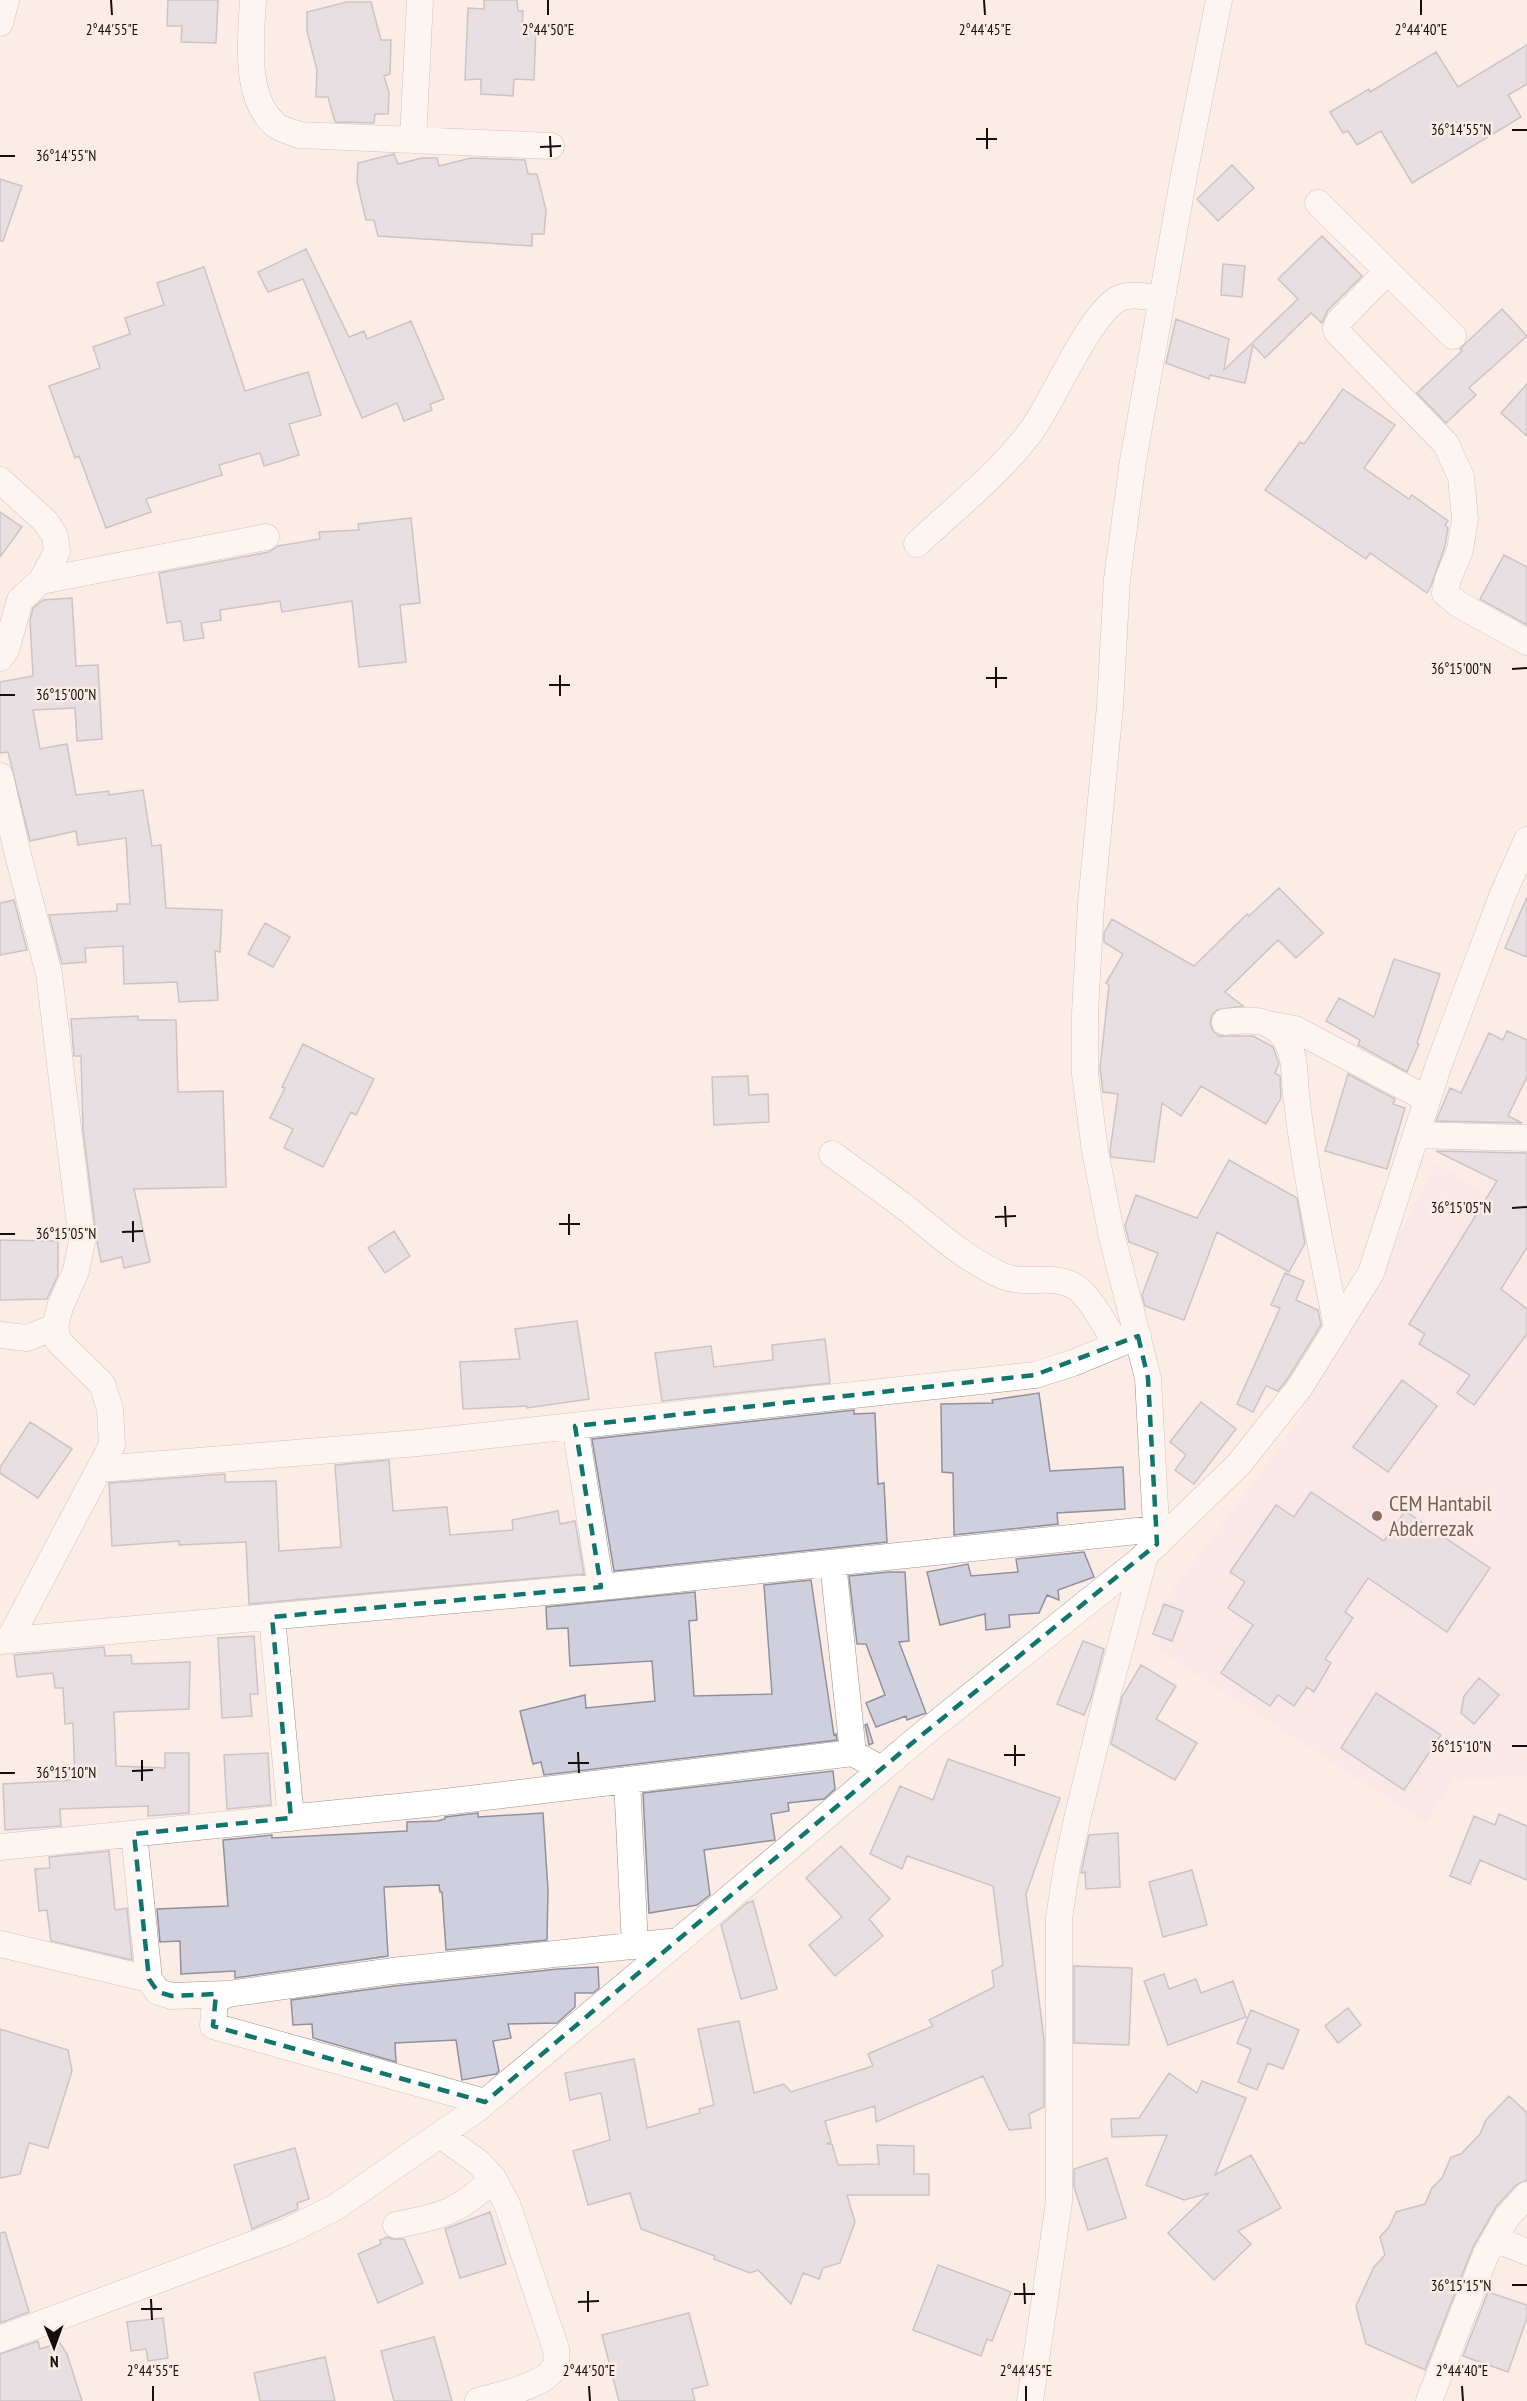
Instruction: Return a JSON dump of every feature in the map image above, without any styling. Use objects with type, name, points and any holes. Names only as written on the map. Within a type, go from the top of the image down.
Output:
[{"type":"street","points":[[253,0],[251,56],[255,88],[262,109],[278,126],[299,135],[551,146]]},
{"type":"street","points":[[413,140],[420,0]]},
{"type":"street","points":[[1127,1341],[1112,1237],[1095,1151],[1085,1074],[1085,1013],[1091,904],[1110,706],[1117,579],[1133,461],[1161,299],[1220,0]]},
{"type":"street","points":[[1318,203],[1453,336]]},
{"type":"street","points":[[1387,272],[1339,321],[1335,328],[1336,332],[1446,444],[1461,477],[1466,519],[1460,550],[1445,593],[1458,604],[1527,642]]},
{"type":"street","points":[[917,544],[1003,463],[1033,428],[1096,321],[1117,300],[1135,295],[1161,299]]},
{"type":"street","points":[[0,480],[46,522],[55,536],[57,552],[41,581],[20,600],[6,650],[0,658]]},
{"type":"street","points":[[41,581],[266,537]]},
{"type":"street","points":[[0,776],[49,974],[82,1241],[76,1271],[60,1307],[55,1327],[58,1341],[102,1384],[110,1409],[112,1445],[4,1641]]},
{"type":"street","points":[[0,2339],[286,2232],[336,2207],[440,2135],[485,2102],[679,1941],[881,1769],[1153,1543],[1239,1464],[1300,1387],[1371,1273],[1427,1099],[1503,894],[1527,840]]},
{"type":"street","points":[[1225,1022],[1252,1019],[1295,1029],[1427,1099]]},
{"type":"street","points":[[1268,1024],[1281,1033],[1292,1050],[1303,1154],[1337,1328]]},
{"type":"street","points":[[1416,1135],[1527,1138]]},
{"type":"street","points":[[832,1154],[960,1252],[988,1268],[1006,1277],[1027,1280],[1058,1279],[1077,1287],[1090,1304],[1127,1341],[1148,1378],[1153,1543],[1106,1700],[1067,1866],[1059,1918],[1059,2202],[1030,2401]]},
{"type":"street","points":[[0,1335],[27,1338],[55,1327]]},
{"type":"street","points":[[100,1468],[418,1443],[1035,1375],[1073,1364],[1127,1341]]},
{"type":"street","points":[[575,1426],[601,1587]]},
{"type":"street","points":[[4,1641],[601,1587],[833,1563],[1153,1543]]},
{"type":"street","points":[[833,1563],[853,1753]]},
{"type":"street","points":[[272,1617],[291,1818]]},
{"type":"street","points":[[0,1847],[291,1818],[853,1753],[881,1769]]},
{"type":"street","points":[[627,1780],[635,1946]]},
{"type":"street","points":[[134,1834],[149,1979],[158,1992],[172,1996],[228,1994],[392,1971],[679,1941]]},
{"type":"street","points":[[0,1944],[149,1979]]},
{"type":"street","points":[[228,1994],[215,2000],[213,2026],[485,2102]]},
{"type":"street","points":[[440,2135],[478,2162],[493,2178],[507,2204],[556,2349],[556,2363],[549,2374],[534,2384],[478,2401]]},
{"type":"street","points":[[396,2225],[436,2217],[460,2207],[493,2178]]},
{"type":"street","points":[[1429,2401],[1486,2254],[1507,2217],[1527,2195]]},
{"type":"street","points":[[1495,2239],[1527,2252]]},
{"type":"highlighted area","points":[[1138,1336],[1148,1378],[1157,1544],[917,1739],[485,2102],[213,2026],[216,1994],[172,1996],[158,1992],[149,1979],[134,1834],[291,1818],[272,1617],[601,1587],[575,1426],[1035,1375]]},
{"type":"shaded area","name":"CEM Hantabil Abderrezak","points":[[1437,1164],[1527,1219],[1527,1776],[1455,1779],[1426,1823],[1159,1650],[1163,1604],[1293,1428]]},
{"type":"building","points":[[168,0],[218,0],[216,43],[181,42],[182,26],[167,26]]},
{"type":"building","points":[[484,0],[517,0],[518,11],[523,11],[522,26],[536,26],[534,80],[514,79],[513,96],[481,94],[481,79],[465,80],[468,8],[484,9]]},
{"type":"building","points":[[347,2],[371,2],[381,40],[391,40],[390,74],[384,76],[389,93],[388,114],[375,114],[374,123],[335,122],[328,97],[316,97],[317,70],[307,31],[307,12]]},
{"type":"building","points":[[1527,45],[1527,84],[1508,95],[1521,117],[1412,183],[1381,131],[1357,145],[1348,131],[1343,133],[1330,112],[1369,89],[1370,92],[1436,52],[1458,87]]},
{"type":"building","points":[[394,154],[398,164],[422,158],[437,158],[439,166],[471,158],[525,160],[528,174],[537,174],[546,210],[544,234],[532,234],[532,246],[378,236],[374,220],[366,220],[357,182],[358,163]]},
{"type":"building","points":[[1232,165],[1254,188],[1218,221],[1197,199]]},
{"type":"building","points":[[0,179],[22,186],[3,241],[0,241]]},
{"type":"building","points":[[1322,236],[1362,276],[1328,310],[1322,323],[1311,313],[1265,358],[1253,345],[1245,383],[1210,375],[1209,379],[1166,363],[1176,319],[1229,339],[1224,370],[1298,299],[1278,279]]},
{"type":"building","points":[[306,249],[349,337],[364,331],[367,339],[411,321],[444,399],[430,404],[432,410],[404,421],[397,403],[362,418],[303,279],[268,292],[258,272]]},
{"type":"building","points":[[1223,264],[1245,266],[1242,297],[1221,295]]},
{"type":"building","points":[[204,267],[245,391],[308,372],[321,415],[289,424],[299,455],[264,466],[260,453],[219,465],[222,475],[146,499],[151,512],[106,528],[79,456],[75,458],[49,386],[100,368],[93,347],[130,334],[125,318],[164,305],[157,283]]},
{"type":"building","points":[[1502,309],[1527,336],[1469,388],[1476,395],[1446,423],[1417,393]]},
{"type":"building","points":[[1527,384],[1527,436],[1501,413]]},
{"type":"building","points":[[1343,389],[1395,425],[1364,468],[1409,499],[1412,495],[1448,521],[1445,525],[1448,528],[1445,546],[1427,593],[1370,553],[1366,559],[1265,490],[1300,442],[1304,444]]},
{"type":"building","points":[[0,512],[22,527],[0,557]]},
{"type":"building","points":[[411,518],[420,603],[400,605],[406,662],[359,667],[352,601],[282,612],[280,601],[220,610],[221,620],[201,623],[204,638],[184,641],[181,621],[167,623],[159,573],[269,552],[278,546],[320,539],[319,532],[359,530],[358,524]]},
{"type":"building","points":[[1504,555],[1527,567],[1527,625],[1480,599]]},
{"type":"building","points":[[72,598],[76,666],[98,665],[102,739],[77,741],[75,708],[33,710],[40,749],[67,744],[76,795],[109,791],[109,795],[143,790],[152,846],[161,845],[166,908],[222,910],[220,952],[215,951],[218,1000],[179,1002],[177,982],[124,984],[123,946],[85,948],[86,962],[62,964],[49,915],[117,911],[117,904],[130,904],[126,838],[78,845],[76,831],[30,841],[8,752],[0,753],[0,682],[33,676],[30,621],[33,608],[43,600]]},
{"type":"building","points":[[1279,888],[1323,933],[1296,958],[1278,940],[1225,992],[1243,1006],[1217,1010],[1212,1015],[1210,1023],[1213,1031],[1219,1036],[1253,1036],[1273,1047],[1279,1064],[1275,1073],[1280,1076],[1281,1098],[1266,1124],[1201,1086],[1181,1116],[1162,1103],[1154,1162],[1111,1157],[1118,1094],[1103,1092],[1100,1068],[1109,985],[1106,983],[1123,954],[1104,942],[1104,933],[1112,919],[1194,966],[1247,914],[1249,916]]},
{"type":"building","points":[[1527,897],[1527,957],[1505,948]]},
{"type":"building","points":[[14,900],[27,950],[0,955],[0,903]]},
{"type":"building","points":[[265,923],[290,937],[273,967],[248,954]]},
{"type":"building","points":[[1394,959],[1440,974],[1417,1043],[1419,1044],[1407,1072],[1358,1045],[1360,1040],[1326,1021],[1339,998],[1374,1017]]},
{"type":"building","points":[[138,1016],[138,1020],[176,1020],[178,1092],[223,1091],[226,1187],[134,1189],[150,1262],[124,1268],[122,1257],[101,1262],[83,1129],[81,1056],[74,1056],[71,1019]]},
{"type":"building","points":[[1507,1031],[1527,1040],[1527,1077],[1508,1116],[1522,1123],[1436,1121],[1450,1088],[1461,1093],[1489,1033],[1503,1040]]},
{"type":"building","points":[[303,1044],[374,1079],[356,1115],[351,1112],[323,1167],[284,1148],[293,1129],[270,1118]]},
{"type":"building","points":[[1348,1074],[1395,1099],[1393,1104],[1405,1108],[1387,1169],[1325,1151]]},
{"type":"building","points":[[748,1076],[749,1095],[768,1094],[769,1122],[714,1125],[712,1077]]},
{"type":"building","points":[[1436,1151],[1527,1153],[1527,1247],[1501,1289],[1527,1309],[1527,1334],[1474,1405],[1457,1393],[1470,1375],[1419,1344],[1425,1334],[1409,1324],[1497,1181]]},
{"type":"building","points":[[1229,1160],[1297,1198],[1305,1243],[1289,1272],[1217,1232],[1184,1320],[1145,1306],[1142,1295],[1158,1253],[1129,1242],[1125,1225],[1136,1195],[1197,1218]]},
{"type":"building","points":[[394,1231],[410,1256],[385,1273],[368,1248]]},
{"type":"building","points":[[0,1240],[58,1241],[58,1275],[47,1299],[0,1300]]},
{"type":"building","points":[[1285,1273],[1304,1281],[1296,1300],[1318,1310],[1321,1325],[1278,1391],[1266,1386],[1253,1412],[1237,1404],[1280,1308],[1271,1305]]},
{"type":"building","points":[[577,1321],[589,1399],[527,1408],[527,1406],[463,1409],[460,1362],[520,1359],[515,1329]]},
{"type":"building","points":[[825,1339],[830,1383],[662,1401],[655,1353],[711,1346],[714,1367],[773,1360],[772,1345]]},
{"type":"building","points":[[1402,1380],[1437,1406],[1388,1472],[1353,1447]]},
{"type":"building","points":[[1039,1393],[1050,1471],[1123,1467],[1125,1509],[1057,1513],[1058,1524],[954,1535],[953,1473],[942,1472],[941,1404],[993,1403],[992,1400]]},
{"type":"building","points":[[1201,1402],[1236,1429],[1194,1484],[1175,1470],[1186,1455],[1170,1442]]},
{"type":"building","points":[[854,1410],[854,1414],[875,1413],[878,1484],[884,1483],[887,1542],[614,1571],[592,1439]]},
{"type":"building","points":[[30,1422],[72,1449],[38,1498],[0,1473],[0,1467]]},
{"type":"building","points":[[389,1460],[393,1511],[447,1507],[450,1535],[513,1530],[512,1520],[558,1511],[560,1524],[575,1521],[584,1574],[249,1604],[246,1542],[179,1545],[179,1541],[112,1546],[109,1483],[225,1474],[225,1482],[276,1481],[279,1551],[341,1547],[335,1465]]},
{"type":"building","points":[[1311,1492],[1384,1541],[1405,1511],[1490,1568],[1447,1632],[1368,1578],[1345,1612],[1353,1618],[1325,1659],[1331,1663],[1314,1692],[1307,1687],[1294,1706],[1278,1695],[1270,1706],[1221,1673],[1253,1625],[1228,1608],[1245,1582],[1230,1572],[1276,1505],[1294,1517]]},
{"type":"building","points":[[1084,1552],[1094,1577],[1058,1590],[1059,1600],[1047,1595],[1039,1613],[1009,1615],[1010,1627],[986,1630],[985,1614],[940,1625],[927,1572],[968,1564],[971,1576],[1018,1572],[1016,1559]]},
{"type":"building","points":[[905,1572],[909,1641],[899,1642],[926,1713],[907,1720],[906,1716],[876,1727],[866,1703],[885,1695],[866,1644],[857,1644],[849,1576]]},
{"type":"building","points":[[811,1580],[834,1735],[836,1734],[837,1740],[544,1775],[541,1762],[533,1764],[520,1711],[585,1695],[586,1708],[655,1701],[652,1661],[570,1666],[568,1628],[547,1629],[546,1607],[695,1592],[697,1620],[689,1621],[694,1696],[772,1694],[764,1585]]},
{"type":"building","points":[[1164,1604],[1183,1611],[1172,1641],[1153,1634]]},
{"type":"building","points":[[254,1636],[258,1694],[250,1694],[252,1716],[222,1718],[218,1638]]},
{"type":"building","points":[[1083,1641],[1104,1649],[1084,1715],[1057,1704]]},
{"type":"building","points":[[104,1647],[105,1656],[131,1655],[132,1664],[190,1662],[189,1709],[114,1712],[116,1766],[165,1768],[165,1753],[189,1753],[189,1813],[148,1816],[148,1806],[60,1809],[61,1826],[5,1830],[3,1784],[75,1780],[73,1723],[65,1724],[63,1688],[55,1688],[53,1673],[17,1677],[14,1655]]},
{"type":"building","points":[[1141,1665],[1176,1686],[1156,1719],[1197,1743],[1175,1780],[1111,1744],[1122,1697]]},
{"type":"building","points":[[1479,1678],[1499,1695],[1474,1724],[1461,1713],[1464,1696]]},
{"type":"building","points":[[1376,1693],[1441,1735],[1404,1790],[1341,1748]]},
{"type":"building","points":[[867,1724],[873,1743],[869,1745],[865,1725]]},
{"type":"building","points":[[268,1753],[271,1805],[227,1809],[224,1755]]},
{"type":"building","points":[[948,1759],[1060,1798],[1026,1894],[1044,2040],[1044,2107],[1029,2114],[1031,2128],[1009,2130],[983,2076],[876,2122],[875,2106],[825,2121],[831,2142],[826,2144],[832,2144],[838,2165],[879,2164],[877,2145],[914,2146],[914,2174],[929,2174],[929,2195],[847,2195],[855,2222],[840,2263],[823,2268],[819,2279],[803,2273],[791,2304],[758,2270],[750,2273],[714,2259],[715,2256],[641,2229],[630,2193],[588,2205],[573,2151],[610,2140],[601,2093],[570,2100],[565,2073],[634,2059],[647,2128],[700,2113],[699,2109],[714,2105],[698,2029],[739,2021],[754,2093],[784,2084],[791,2092],[873,2066],[868,2054],[933,2026],[929,2020],[994,1987],[992,1971],[1003,1965],[993,1886],[907,1856],[902,1869],[870,1854],[900,1786],[933,1800]]},
{"type":"building","points":[[833,1771],[835,1789],[824,1799],[788,1803],[789,1811],[771,1814],[775,1840],[704,1850],[710,1895],[697,1905],[649,1913],[643,1793]]},
{"type":"building","points":[[478,1813],[478,1817],[543,1813],[548,1890],[547,1940],[446,1950],[442,1892],[440,1892],[439,1885],[384,1887],[388,1956],[235,1978],[235,1971],[181,1974],[180,1941],[160,1942],[157,1909],[228,1906],[223,1840],[272,1835],[272,1838],[407,1831],[407,1822],[437,1821],[445,1817]]},
{"type":"building","points":[[1499,1814],[1527,1826],[1527,1880],[1480,1860],[1470,1884],[1450,1876],[1474,1816],[1495,1825]]},
{"type":"building","points":[[1118,1833],[1120,1887],[1086,1889],[1085,1872],[1081,1873],[1089,1835]]},
{"type":"building","points":[[841,1846],[890,1899],[869,1919],[883,1936],[835,1976],[809,1945],[842,1917],[806,1878]]},
{"type":"building","points":[[109,1851],[115,1910],[127,1908],[132,1960],[51,1941],[47,1910],[39,1911],[35,1869],[50,1868],[49,1857]]},
{"type":"building","points":[[1192,1870],[1207,1925],[1163,1937],[1149,1882]]},
{"type":"building","points":[[753,1901],[777,1989],[741,1999],[721,1925],[747,1903]]},
{"type":"building","points":[[1074,1966],[1132,1968],[1129,2045],[1074,2043]]},
{"type":"building","points":[[598,1967],[599,1988],[593,1993],[575,1993],[575,2007],[557,2023],[508,2024],[511,2038],[493,2041],[499,2071],[496,2074],[462,2080],[456,2040],[395,2043],[396,2062],[313,2038],[312,2024],[293,2025],[291,2000],[394,1986]]},
{"type":"building","points":[[1164,1974],[1169,1989],[1196,1979],[1201,1993],[1233,1981],[1246,2017],[1168,2045],[1144,1981]]},
{"type":"building","points":[[1348,2008],[1361,2025],[1338,2043],[1325,2026]]},
{"type":"building","points":[[1251,2010],[1299,2030],[1283,2069],[1268,2063],[1257,2090],[1238,2082],[1251,2049],[1237,2043]]},
{"type":"building","points":[[0,2029],[68,2050],[72,2071],[48,2148],[29,2143],[20,2174],[0,2178]]},
{"type":"building","points":[[1169,2073],[1197,2093],[1202,2081],[1246,2098],[1215,2175],[1251,2155],[1281,2208],[1238,2231],[1251,2244],[1214,2280],[1168,2233],[1209,2193],[1184,2200],[1146,2185],[1167,2135],[1112,2137],[1111,2119],[1139,2118]]},
{"type":"building","points":[[1509,2096],[1527,2113],[1527,2180],[1516,2185],[1496,2207],[1473,2247],[1425,2370],[1366,2344],[1356,2306],[1374,2267],[1385,2255],[1380,2237],[1389,2227],[1396,2212],[1425,2204],[1432,2188],[1442,2178],[1451,2157],[1461,2154],[1480,2134],[1486,2120]]},
{"type":"building","points":[[295,2148],[309,2199],[297,2203],[298,2209],[252,2229],[234,2165]]},
{"type":"building","points":[[1107,2158],[1126,2218],[1088,2230],[1074,2187],[1074,2169]]},
{"type":"building","points":[[490,2212],[506,2264],[460,2278],[445,2229]]},
{"type":"building","points":[[5,2232],[29,2312],[0,2323],[0,2233]]},
{"type":"building","points":[[388,2237],[404,2239],[423,2283],[378,2303],[358,2254],[381,2244],[380,2240]]},
{"type":"building","points":[[938,2265],[1011,2292],[992,2341],[987,2339],[981,2356],[913,2330]]},
{"type":"building","points":[[1488,2292],[1527,2305],[1527,2318],[1508,2372],[1463,2356]]},
{"type":"building","points":[[689,2313],[708,2385],[692,2389],[695,2401],[619,2401],[602,2335]]},
{"type":"building","points":[[163,2318],[168,2358],[148,2361],[146,2349],[131,2351],[127,2322]]},
{"type":"building","points":[[434,2337],[452,2401],[394,2401],[381,2351]]},
{"type":"building","points":[[38,2341],[40,2349],[60,2343],[67,2354],[82,2401],[0,2401],[0,2354]]},
{"type":"building","points":[[325,2357],[335,2401],[260,2401],[254,2373]]},
{"type":"place","name":"CEM Hantabil Abderrezak","points":[[1377,1516]]}]
